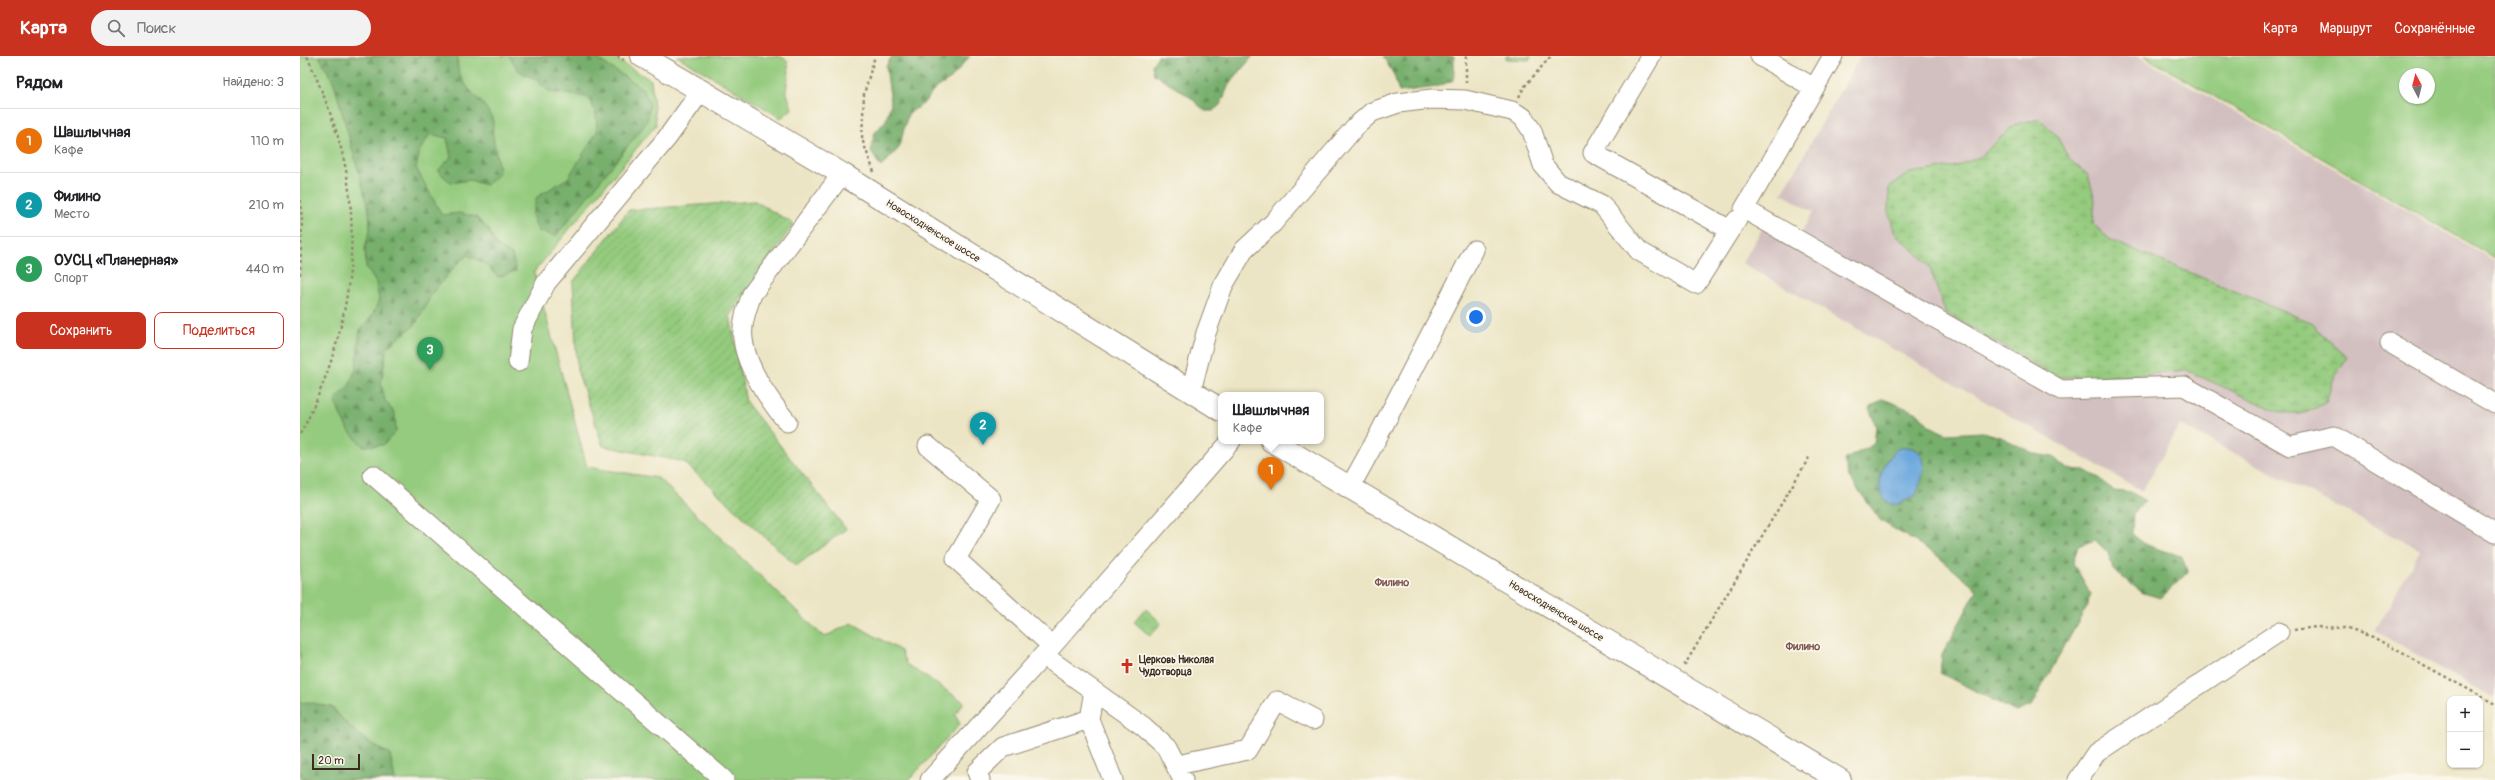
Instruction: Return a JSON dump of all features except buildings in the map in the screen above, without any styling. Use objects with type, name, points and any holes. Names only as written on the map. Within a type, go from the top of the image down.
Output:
[{"type":"main road","name":"Новосходненское шоссе","points":[[642,56],[842,174],[1218,408]]},
{"type":"main road","name":"Новосходненское шоссе","points":[[1269,449],[1349,489],[1840,780]]},
{"type":"street","points":[[1651,56],[1593,154],[1730,230]]},
{"type":"street","points":[[1760,56],[1814,88]]},
{"type":"street","points":[[1191,391],[1206,333],[1223,286],[1244,250],[1273,223],[1355,127],[1372,112],[1398,103],[1432,99],[1465,100],[1512,111],[1523,117],[1532,130],[1543,165],[1558,183],[1602,205],[1639,251],[1696,284],[1744,209],[1833,56]]},
{"type":"street","points":[[518,362],[522,329],[546,283],[667,138],[701,91]]},
{"type":"street","points":[[787,422],[771,402],[752,365],[743,339],[745,317],[752,294],[842,174]]},
{"type":"street","points":[[1744,209],[2061,390],[2184,386],[2290,446],[2334,436],[2495,533]]},
{"type":"street","points":[[1349,489],[1376,440],[1474,250]]},
{"type":"street","points":[[2390,344],[2495,404]]},
{"type":"street","points":[[930,780],[1048,651],[1228,444]]},
{"type":"street","points":[[928,446],[991,499],[956,559],[1048,651],[1094,691],[1143,726],[1166,747],[1180,773],[1248,750],[1276,701],[1313,720]]},
{"type":"street","points":[[373,475],[724,780]]},
{"type":"street","points":[[2078,780],[2096,753],[2279,632]]},
{"type":"street","points":[[1094,691],[1089,719],[1113,780]]},
{"type":"street","points":[[980,780],[977,772],[1003,747],[1089,719]]},
{"type":"path","points":[[300,434],[330,369],[346,306],[352,241],[347,176],[331,111],[307,56]]},
{"type":"path","points":[[867,190],[874,174],[873,164],[864,150],[862,139],[864,94],[875,56]]},
{"type":"path","points":[[1465,100],[1466,56]]},
{"type":"path","points":[[1512,111],[1524,87],[1551,56]]},
{"type":"path","points":[[300,200],[302,221],[300,275]]},
{"type":"path","points":[[1260,467],[1269,449]]},
{"type":"path","points":[[1680,672],[1810,456]]},
{"type":"path","points":[[2279,632],[2316,627],[2344,628],[2373,637],[2495,704]]},
{"type":"shaded area","points":[[1860,56],[2138,56],[2495,261],[2495,699],[2375,631],[2420,550],[2180,425],[2142,491],[1742,263],[1764,226],[1795,243],[1813,212],[1782,194]]},
{"type":"green space","points":[[300,56],[610,56],[651,80],[656,125],[534,272],[587,467],[658,478],[824,637],[852,623],[901,651],[906,664],[964,702],[955,715],[960,724],[909,780],[300,780]]},
{"type":"green space","points":[[319,56],[458,56],[460,75],[493,120],[493,134],[499,172],[487,185],[469,180],[451,183],[438,171],[451,157],[447,138],[430,134],[420,150],[416,168],[442,215],[459,213],[476,217],[489,230],[496,245],[512,255],[516,271],[498,277],[485,264],[468,255],[455,266],[433,292],[415,325],[387,347],[381,383],[385,400],[395,414],[396,432],[383,445],[363,446],[353,436],[346,425],[335,400],[349,386],[356,369],[360,330],[372,316],[379,300],[376,283],[366,267],[365,248],[370,229],[369,210],[334,83]]},
{"type":"green space","points":[[509,56],[593,56],[643,89],[650,105],[647,122],[556,236],[538,231],[532,215],[537,197],[568,178],[597,132],[596,113],[588,97],[550,92],[536,80],[519,71]]},
{"type":"green space","points":[[677,56],[779,56],[787,60],[789,72],[786,90],[792,109],[781,118]]},
{"type":"green space","points":[[892,56],[970,56],[951,79],[935,89],[923,104],[908,114],[899,148],[881,167],[871,152],[874,134],[886,120],[891,103],[886,66]]},
{"type":"green space","points":[[1158,56],[1253,56],[1229,84],[1221,104],[1213,111],[1205,111],[1190,97],[1154,74],[1152,65]]},
{"type":"green space","points":[[1383,56],[1454,56],[1454,80],[1436,87],[1399,92],[1394,75]]},
{"type":"green space","points":[[1506,56],[1532,56],[1529,60],[1506,59]]},
{"type":"green space","points":[[2144,56],[2495,56],[2495,258]]},
{"type":"green space","points":[[2040,119],[2057,136],[2069,159],[2088,175],[2095,200],[2093,224],[2110,240],[2308,321],[2347,357],[2333,380],[2326,403],[2305,413],[2281,413],[2188,371],[2111,377],[2056,377],[1945,312],[1929,265],[1895,233],[1888,211],[1889,187],[1909,173],[1957,166],[1980,157],[2015,124]]},
{"type":"green space","points":[[755,201],[794,224],[730,315],[746,402],[846,529],[796,566],[684,462],[603,446],[577,370],[573,282],[629,210]]},
{"type":"green space","points":[[1883,399],[1918,413],[1930,426],[1946,434],[1983,432],[2001,437],[2035,454],[2053,457],[2067,469],[2084,470],[2101,479],[2113,491],[2131,492],[2145,501],[2133,514],[2132,534],[2146,545],[2181,556],[2188,572],[2161,598],[2143,593],[2113,570],[2108,553],[2095,540],[2078,546],[2073,563],[2091,594],[2085,610],[2031,706],[2016,712],[1940,673],[1942,655],[1977,590],[1934,553],[1881,521],[1849,477],[1844,460],[1874,444],[1876,426],[1869,408]]},
{"type":"green space","points":[[1146,609],[1161,623],[1150,636],[1134,622]]},
{"type":"green space","points":[[308,702],[332,707],[358,734],[373,745],[390,754],[395,780],[304,780],[300,770],[300,703]]},
{"type":"water","points":[[1906,447],[1915,449],[1920,454],[1923,459],[1923,473],[1916,495],[1899,504],[1890,504],[1884,498],[1881,491],[1881,476],[1887,462],[1897,449]]},
{"type":"place","name":"ОУСЦ «Планерная»","points":[[430,370]]},
{"type":"place","name":"Филино","points":[[983,445]]},
{"type":"place","name":"Шашлычная","points":[[1271,490]]},
{"type":"place","name":"Церковь Николая Чудотворца","points":[[1127,666]]},
{"type":"district","name":"Филино","points":[[1392,582]]},
{"type":"district","name":"Филино","points":[[1803,646]]}]
